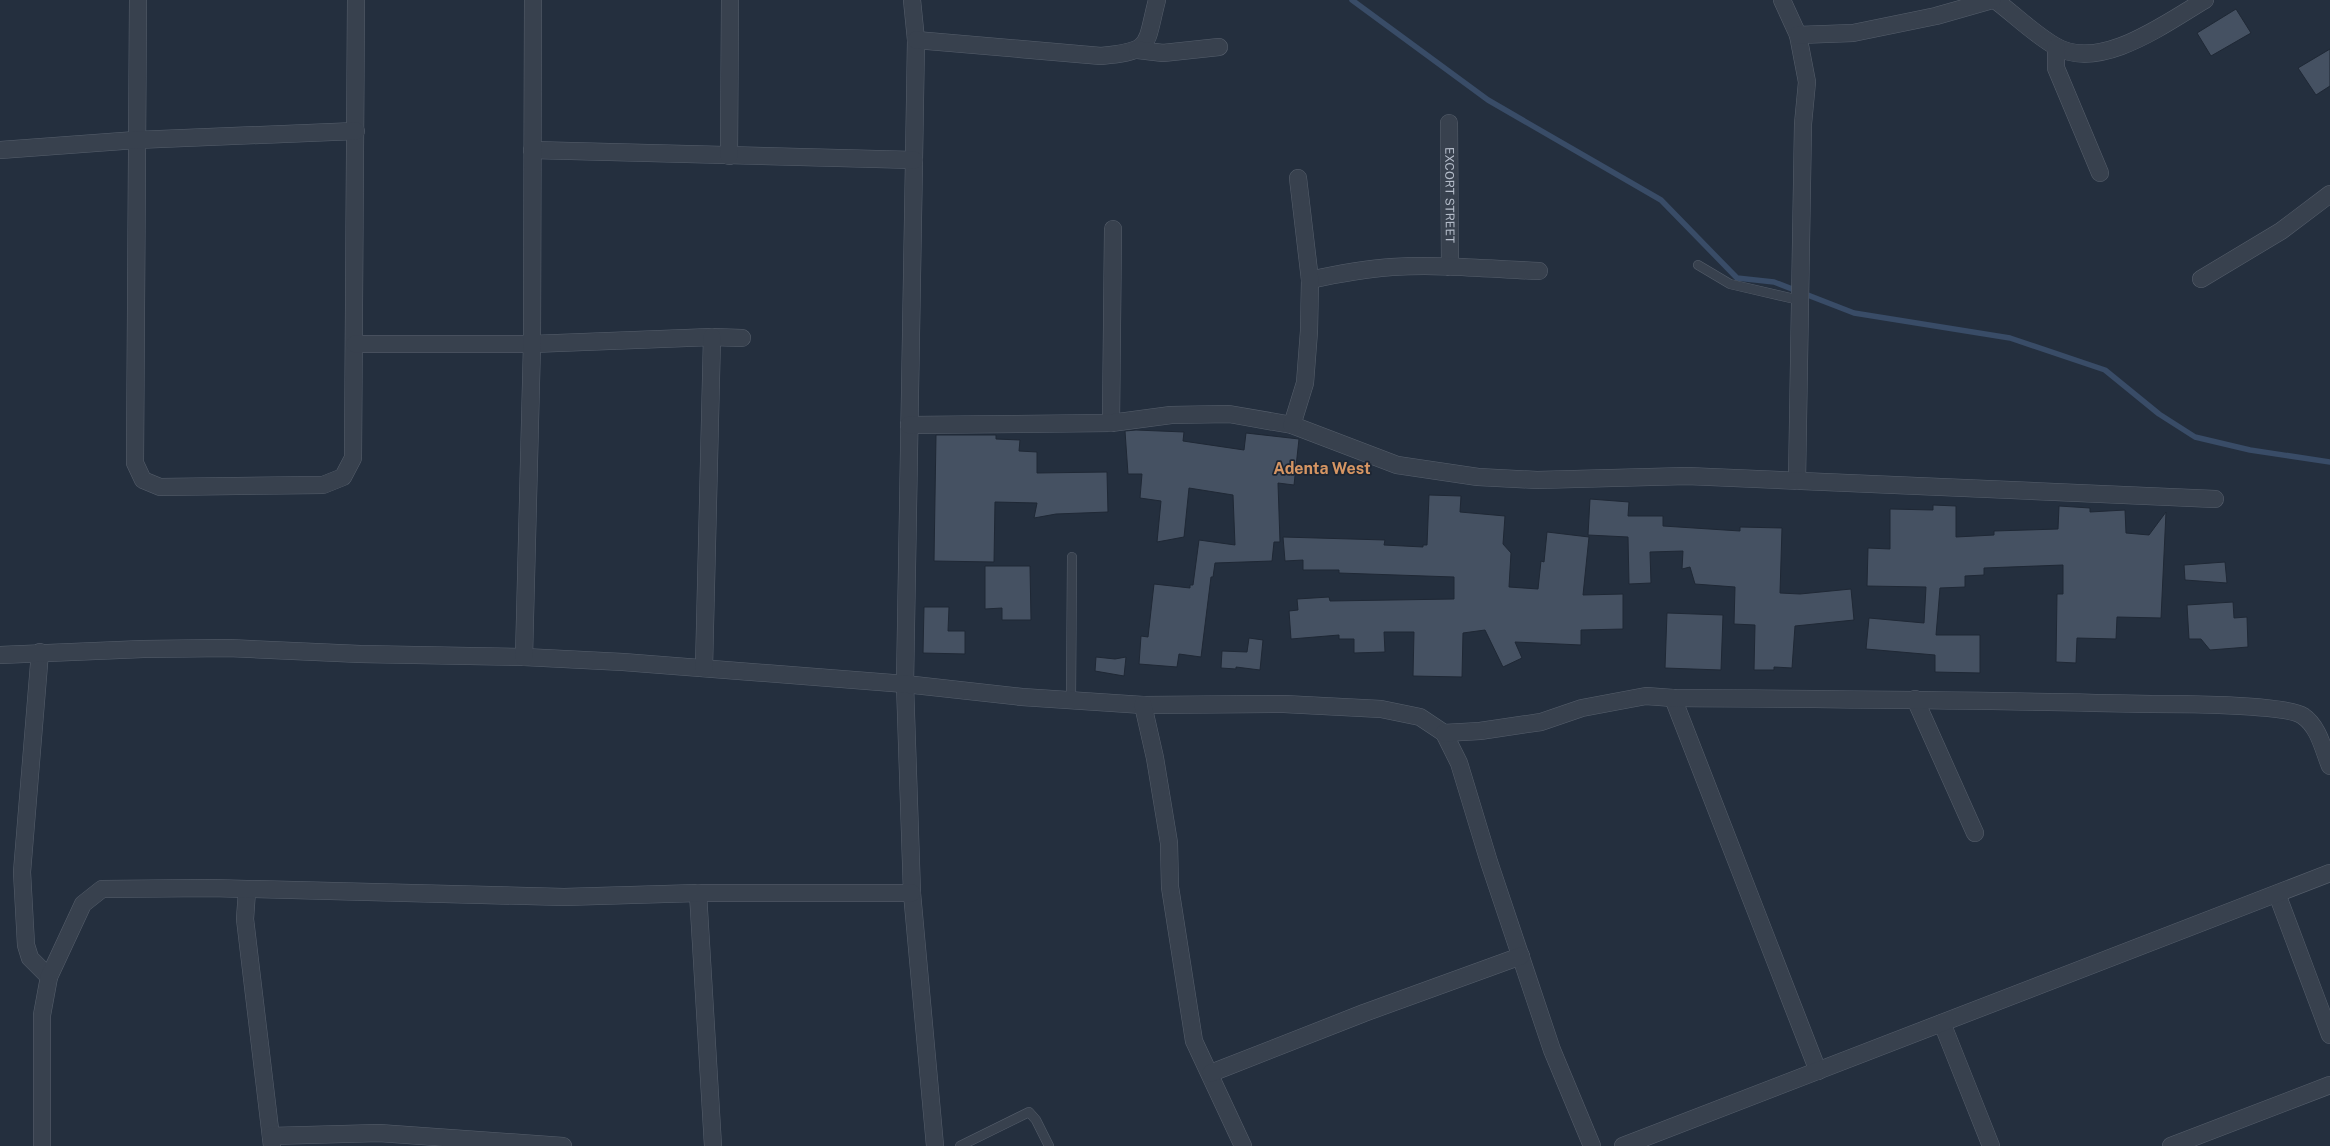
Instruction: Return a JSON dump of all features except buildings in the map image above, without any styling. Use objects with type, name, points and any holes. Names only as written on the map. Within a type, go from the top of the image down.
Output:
[{"type":"street","points":[[138,0],[134,463],[143,480],[160,487],[323,486],[343,477],[353,458],[355,344],[356,0]]},
{"type":"street","points":[[524,657],[532,344],[533,0]]},
{"type":"street","points":[[729,156],[730,0]]},
{"type":"street","points":[[912,0],[916,40],[905,684],[912,893],[935,1146]]},
{"type":"street","points":[[916,40],[1101,56],[1127,54],[1138,50],[1146,43],[1157,0]]},
{"type":"street","points":[[1782,0],[1798,35],[1807,82],[1803,124],[1797,481]]},
{"type":"street","points":[[1798,35],[1853,33],[1936,16],[1994,0],[2056,47],[2079,54],[2122,47],[2205,0]]},
{"type":"street","points":[[1138,50],[1163,53],[1219,47]]},
{"type":"street","points":[[2056,47],[2056,68],[2100,173]]},
{"type":"street","name":"EXCORT STREET","points":[[1448,123],[1450,266]]},
{"type":"street","points":[[0,150],[136,140],[356,131]]},
{"type":"street","points":[[532,150],[914,160]]},
{"type":"street","points":[[1292,425],[1305,383],[1310,280],[1298,178]]},
{"type":"street","points":[[2201,279],[2281,231],[2330,194]]},
{"type":"street","points":[[1111,423],[1113,229]]},
{"type":"street","points":[[1310,280],[1357,271],[1394,267],[1450,266],[1539,271]]},
{"type":"street","points":[[355,344],[532,344],[712,337],[742,338]]},
{"type":"street","points":[[704,668],[712,337]]},
{"type":"street","points":[[909,425],[1111,423],[1171,415],[1228,414],[1292,425],[1397,465],[1478,477],[1537,480],[1687,476],[2215,499]]},
{"type":"street","points":[[0,654],[228,648],[360,654],[524,657],[704,668],[905,684],[1022,697],[1143,705],[1284,704],[1381,708],[1420,717],[1444,733],[1459,763],[1489,862],[1552,1050],[1592,1146]]},
{"type":"street","points":[[40,652],[22,872],[26,946],[30,958],[49,977]]},
{"type":"street","points":[[1444,733],[1480,731],[1541,722],[1582,708],[1646,696],[1673,698],[1915,699],[2198,705],[2280,709],[2302,715],[2317,731],[2330,766]]},
{"type":"street","points":[[1673,698],[1818,1071]]},
{"type":"street","points":[[1915,699],[1975,833]]},
{"type":"street","points":[[1143,705],[1155,758],[1169,843],[1170,887],[1194,1041],[1243,1146]]},
{"type":"street","points":[[1623,1146],[2330,873]]},
{"type":"street","points":[[42,1146],[42,1015],[49,977],[83,904],[102,889],[211,888],[247,891],[564,897],[698,893],[912,893]]},
{"type":"street","points":[[247,891],[244,919],[271,1141],[379,1132],[488,1143],[563,1146]]},
{"type":"street","points":[[698,893],[713,1146]]},
{"type":"street","points":[[2277,894],[2330,1035]]},
{"type":"street","points":[[1210,1073],[1364,1013],[1521,956]]},
{"type":"street","points":[[1942,1023],[1991,1146]]},
{"type":"street","points":[[2170,1146],[2330,1085]]},
{"type":"lane","points":[[1698,265],[1730,284],[1799,300]]},
{"type":"lane","points":[[1071,700],[1072,557]]},
{"type":"lane","points":[[960,1146],[1029,1112],[1036,1120],[1049,1146]]},
{"type":"waterway","points":[[1352,0],[1488,100],[1661,200],[1737,278],[1774,282],[1854,313],[2010,338],[2105,370],[2159,414],[2195,437],[2250,450],[2330,462]]},
{"type":"district","name":"Adenta West","points":[[1322,468]]}]
